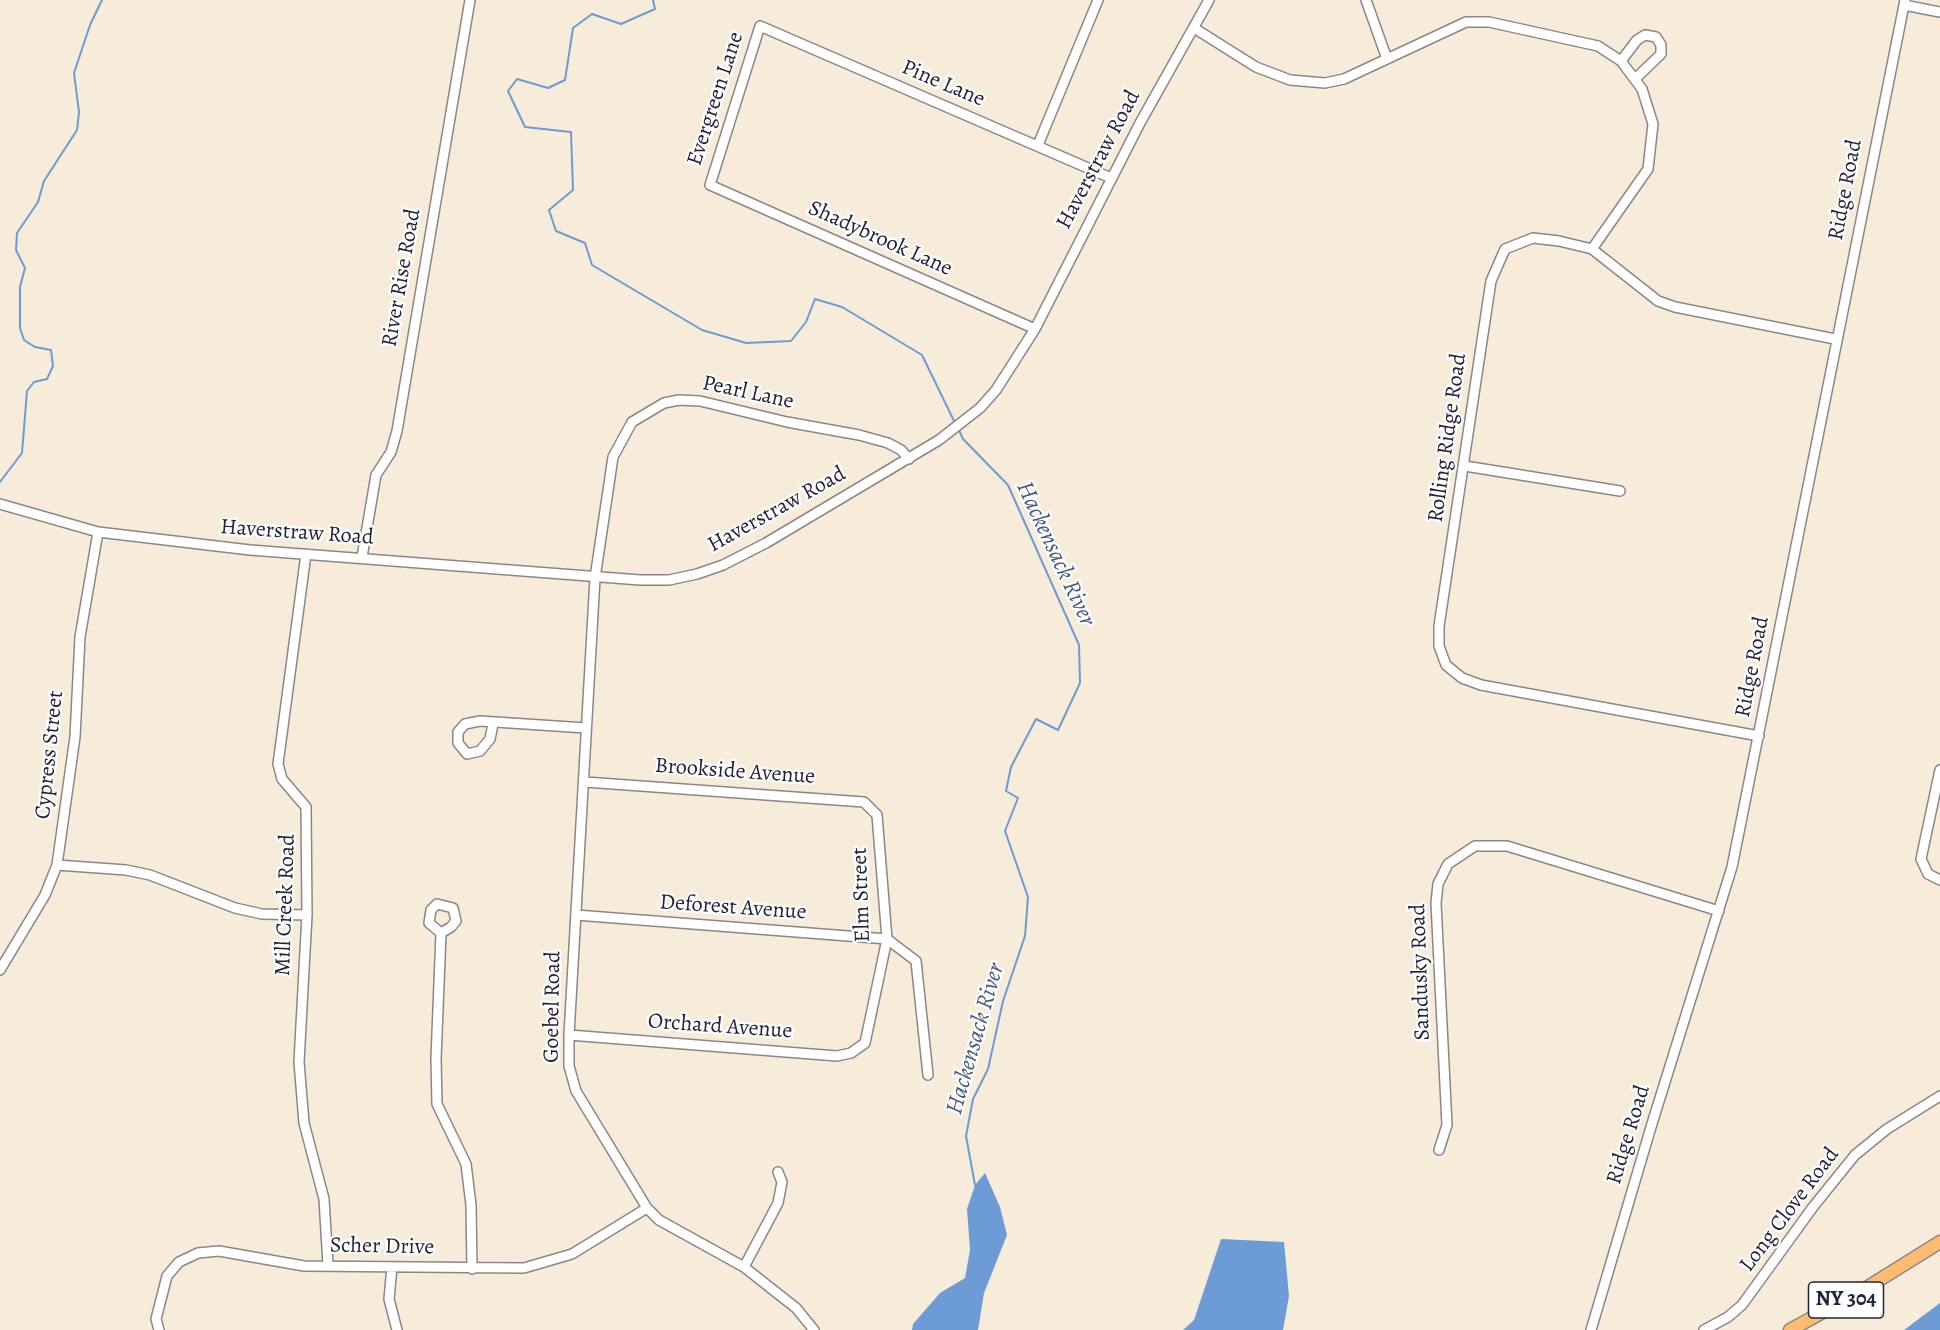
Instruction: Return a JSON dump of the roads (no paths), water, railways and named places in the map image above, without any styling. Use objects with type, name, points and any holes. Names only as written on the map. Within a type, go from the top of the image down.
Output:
[{"type":"main road","name":"NY 304","points":[[1790,1330],[1863,1290],[1940,1242]]},
{"type":"street","name":"River Rise Road","points":[[362,557],[376,475],[391,452],[397,431],[470,0]]},
{"type":"street","points":[[1038,145],[1098,0]]},
{"type":"street","name":"Haverstraw Road","points":[[0,504],[98,532],[137,538],[306,554],[595,578],[669,580],[723,565],[909,459],[961,424],[980,408],[1015,364],[1111,178],[1209,0]]},
{"type":"street","points":[[1366,0],[1387,59]]},
{"type":"street","points":[[1904,2],[1940,12]]},
{"type":"street","name":"Ridge Road","points":[[1591,1330],[1651,1127],[1719,911],[1744,817],[1835,339],[1904,2]]},
{"type":"street","points":[[1194,28],[1257,67],[1290,80],[1325,83],[1344,79],[1466,22],[1489,22],[1598,46],[1621,61],[1635,79],[1642,89],[1653,124],[1648,169],[1592,249]]},
{"type":"street","name":"Pine Lane","points":[[760,26],[1111,178]]},
{"type":"street","name":"Evergreen Lane","points":[[710,184],[760,26]]},
{"type":"street","points":[[1621,61],[1637,40],[1645,35],[1656,37],[1661,45],[1661,54],[1635,79]]},
{"type":"street","name":"Shadybrook Lane","points":[[710,184],[1035,328]]},
{"type":"street","name":"Rolling Ridge Road","points":[[1760,736],[1481,685],[1462,678],[1446,665],[1439,646],[1439,626],[1465,466],[1491,281],[1505,249],[1533,238],[1592,249],[1623,275],[1668,305],[1835,339]]},
{"type":"street","name":"Pearl Lane","points":[[595,578],[613,457],[632,422],[664,403],[679,400],[700,401],[787,423],[859,435],[888,443],[901,450],[909,459]]},
{"type":"street","points":[[1465,466],[1620,491]]},
{"type":"street","name":"Cypress Street","points":[[0,970],[45,895],[57,865],[75,737],[80,637],[98,532]]},
{"type":"street","name":"Mill Creek Road","points":[[306,554],[278,764],[282,779],[306,807],[307,915],[298,1062],[304,1123],[324,1199],[328,1265]]},
{"type":"street","name":"Goebel Road","points":[[595,578],[569,1035],[569,1066],[576,1091],[647,1208],[659,1220],[744,1267],[796,1308],[814,1330]]},
{"type":"street","points":[[493,724],[586,728]]},
{"type":"street","points":[[1940,770],[1921,859],[1928,874],[1940,880]]},
{"type":"street","name":"Brookside Avenue","points":[[585,782],[851,800],[864,802],[877,815]]},
{"type":"street","name":"Elm Street","points":[[865,1043],[886,939],[877,815]]},
{"type":"street","name":"Sandusky Road","points":[[1439,1150],[1447,1125],[1436,903],[1438,884],[1448,864],[1475,846],[1508,846],[1719,911]]},
{"type":"street","points":[[57,865],[126,870],[150,875],[235,908],[262,914],[307,915]]},
{"type":"street","name":"Deforest Avenue","points":[[576,915],[886,939]]},
{"type":"street","points":[[441,933],[436,1059],[437,1104],[466,1164],[471,1205],[472,1269]]},
{"type":"street","points":[[886,939],[916,961],[928,1075]]},
{"type":"street","name":"Orchard Avenue","points":[[569,1035],[837,1056],[851,1053],[865,1043]]},
{"type":"street","name":"Long Clove Road","points":[[1704,1330],[1728,1317],[1742,1305],[1813,1207],[1855,1155],[1887,1129],[1940,1096]]},
{"type":"street","points":[[744,1267],[777,1203],[782,1182],[778,1172]]},
{"type":"street","name":"Scher Drive","points":[[159,1330],[156,1319],[168,1276],[179,1262],[198,1253],[219,1251],[304,1266],[524,1268],[572,1254],[647,1208]]},
{"type":"street","points":[[392,1268],[389,1299],[397,1330]]},
{"type":"water","points":[[985,1173],[1000,1207],[1007,1235],[984,1293],[978,1330],[912,1330],[913,1324],[940,1293],[965,1278],[970,1250],[967,1209],[975,1185]]},
{"type":"water","points":[[1221,1239],[1284,1242],[1289,1296],[1283,1330],[1183,1330],[1194,1320]]},
{"type":"water","points":[[1940,1303],[1940,1330],[1904,1330]]},
{"type":"waterway","points":[[0,482],[22,453],[27,391],[34,382],[47,379],[53,366],[51,350],[35,347],[24,340],[20,328],[20,287],[25,268],[16,250],[17,233],[38,202],[44,181],[77,130],[79,112],[74,73],[90,25],[102,0]]},
{"type":"waterway","name":"Hackensack River","points":[[653,0],[655,9],[621,24],[592,14],[573,28],[565,80],[548,88],[517,79],[508,91],[525,127],[571,132],[573,190],[549,210],[556,231],[585,243],[592,265],[702,330],[746,343],[791,341],[806,322],[815,299],[842,307],[922,355],[955,423]]},
{"type":"waterway","name":"Hackensack River","points":[[958,428],[963,439],[1008,485],[1079,645],[1080,683],[1058,730],[1036,719],[1011,767],[1006,791],[1018,798],[1005,831],[1028,897],[1025,936],[1003,1001],[988,1069],[973,1099],[966,1136],[975,1185]]}]
